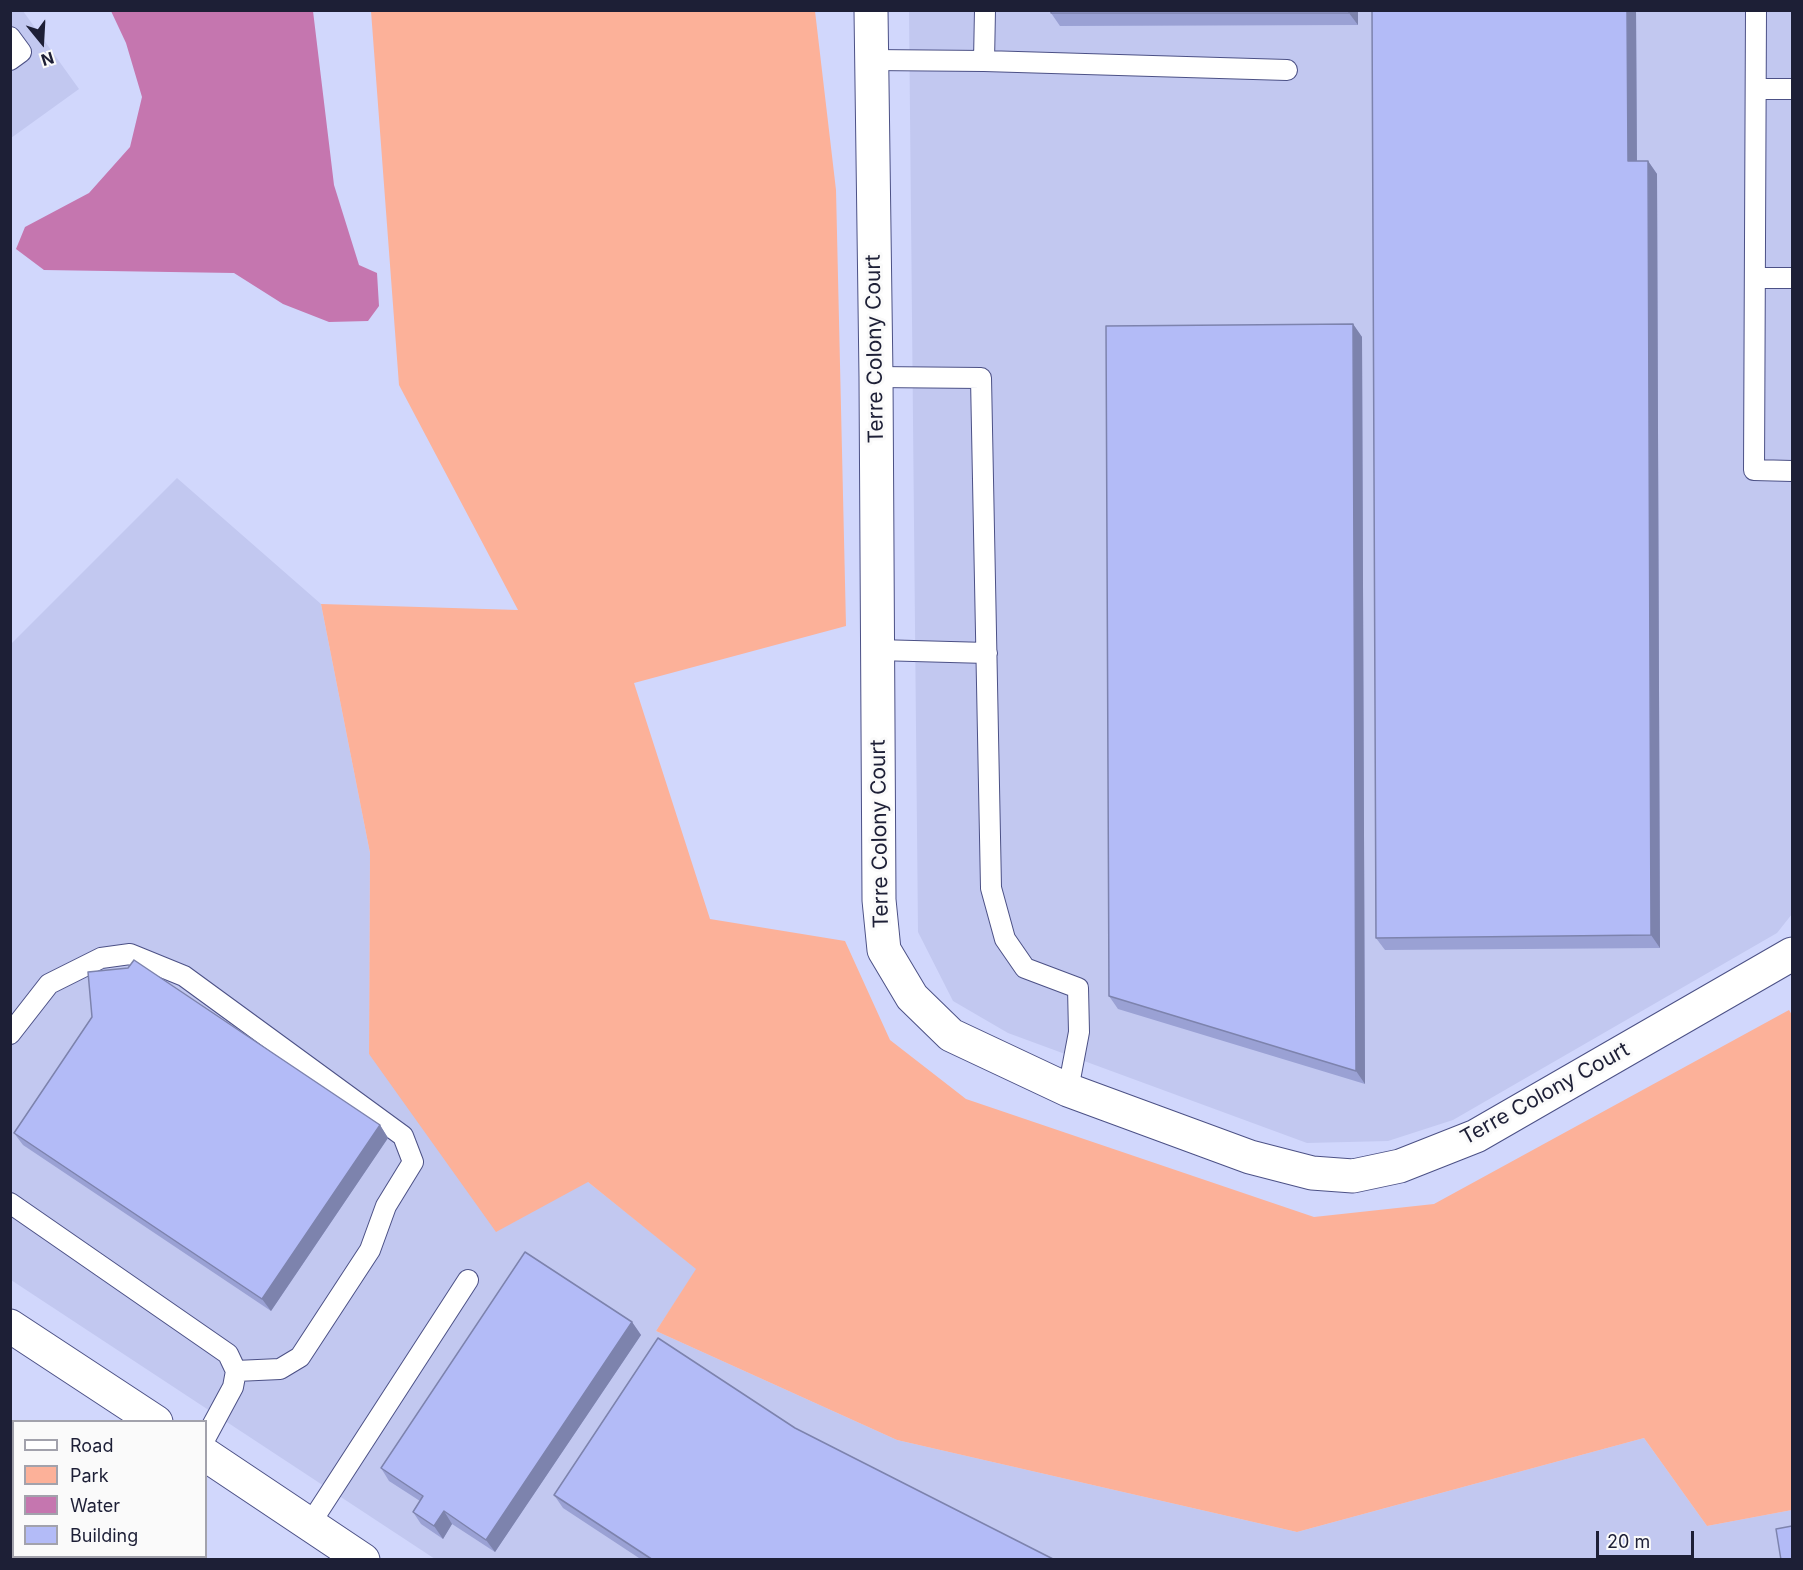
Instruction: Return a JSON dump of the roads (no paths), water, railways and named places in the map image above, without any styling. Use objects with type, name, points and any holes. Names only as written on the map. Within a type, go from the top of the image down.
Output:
[{"type":"street","name":"Terre Colony Court","points":[[871,10],[879,900],[884,950],[912,996],[951,1035],[1068,1090],[1250,1157],[1312,1173],[1353,1176],[1400,1166],[1476,1136],[1792,954]]},
{"type":"street","points":[[14,1330],[153,1420]]},
{"type":"street","points":[[207,1456],[363,1560]]},
{"type":"lane","points":[[984,61],[985,10]]},
{"type":"lane","points":[[1756,10],[1754,470],[1792,471]]},
{"type":"lane","points":[[10,37],[21,52],[10,60]]},
{"type":"lane","points":[[872,60],[1287,70]]},
{"type":"lane","points":[[1755,89],[1792,89]]},
{"type":"lane","points":[[1755,278],[1792,278]]},
{"type":"lane","points":[[876,377],[981,378],[991,888],[1005,939],[1025,968],[1078,988],[1078,1032],[1068,1090]]},
{"type":"lane","points":[[877,650],[987,653]]},
{"type":"lane","points":[[10,1034],[49,984],[101,958],[130,954],[184,976],[403,1136],[413,1162],[386,1206],[370,1250],[300,1357],[280,1369],[236,1371]]},
{"type":"lane","points":[[10,1203],[228,1354],[236,1371],[232,1387],[207,1435]]},
{"type":"lane","points":[[310,1524],[468,1280]]},
{"type":"water","points":[[111,11],[313,11],[334,185],[359,265],[377,273],[379,306],[368,321],[329,322],[283,304],[234,273],[44,270],[16,249],[25,227],[89,193],[130,147],[142,97],[126,43]]}]
